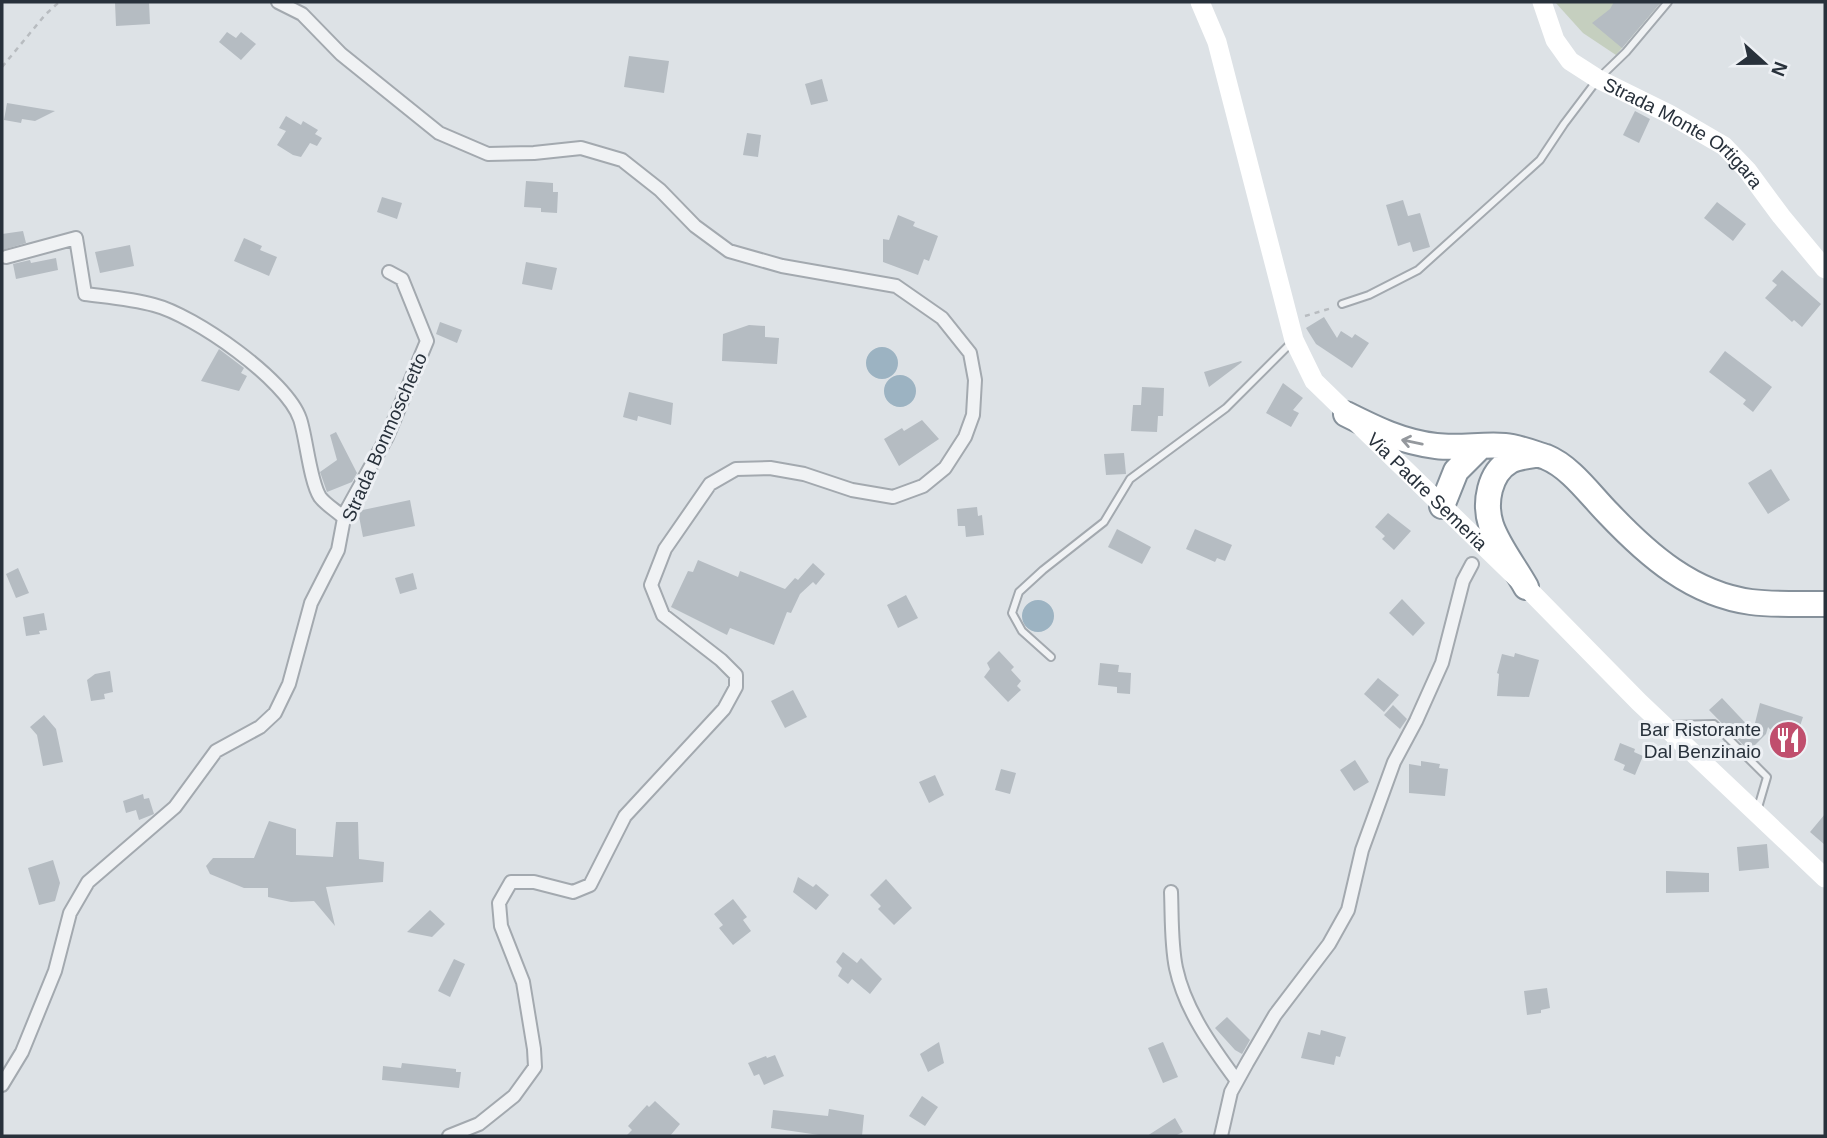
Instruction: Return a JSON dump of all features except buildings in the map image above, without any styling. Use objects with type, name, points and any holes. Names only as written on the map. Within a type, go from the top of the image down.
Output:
[{"type":"highway","points":[[1346,414],[1386,435],[1404,441],[1438,446],[1507,446],[1554,461],[1637,544],[1683,578],[1705,589],[1749,601],[1825,604]]},
{"type":"highway","points":[[1443,506],[1456,471],[1480,447]]},
{"type":"highway","points":[[1443,506],[1474,493],[1493,479],[1510,461],[1536,454]]},
{"type":"highway","points":[[1493,479],[1488,513],[1492,527],[1526,587]]},
{"type":"main road","name":"Via Padre Semeria","points":[[1200,2],[1217,42],[1291,331],[1314,381],[1526,587],[1563,627],[1825,878]]},
{"type":"main road","name":"Strada Monte Ortigara","points":[[1542,2],[1555,40],[1570,61],[1598,79],[1669,114],[1724,146],[1747,170],[1825,269]]},
{"type":"street","points":[[278,2],[302,14],[341,54],[439,132],[488,153],[534,153],[581,148],[622,160],[660,190],[695,226],[729,251],[782,266],[896,286],[943,318],[970,353],[975,380],[972,415],[965,437],[945,468],[923,486],[893,497],[852,490],[804,474],[770,468],[736,469],[709,484],[665,549],[652,585],[663,615],[721,660],[736,675],[736,687],[724,709],[625,816],[590,885],[573,892],[534,882],[511,882],[499,903],[501,926],[523,982],[535,1067],[514,1096],[479,1124],[449,1136]]},
{"type":"street","points":[[6,257],[76,238],[85,294],[155,305],[211,332],[229,345],[251,363],[292,405],[300,419],[319,496],[344,518]]},
{"type":"street","name":"Strada Bonmoschetto","points":[[2,1085],[22,1052],[55,971],[70,914],[88,882],[175,807],[216,751],[260,727],[275,713],[289,684],[311,603],[338,550],[344,518],[387,437],[427,341],[402,279],[389,272]]},
{"type":"street","points":[[1222,1136],[1231,1092],[1275,1015],[1322,953],[1348,910],[1362,850],[1394,762],[1416,721],[1441,663],[1463,581],[1472,564]]},
{"type":"street","points":[[1171,892],[1175,966],[1184,997],[1237,1082]]},
{"type":"lane","points":[[1342,304],[1369,295],[1397,281],[1430,260],[1540,160],[1598,79],[1626,52],[1668,2]]},
{"type":"lane","points":[[1051,657],[1022,631],[1012,613],[1019,592],[1104,522],[1130,479],[1226,408],[1291,331]]},
{"type":"lane","points":[[1664,725],[1714,724],[1767,776],[1757,813]]},
{"type":"path","points":[[2,67],[59,2]]},
{"type":"path","points":[[1291,331],[1342,304]]},
{"type":"green space","points":[[1555,2],[1661,2],[1616,55],[1583,33]]},
{"type":"water","points":[[882,347],[893,352],[898,363],[893,374],[882,379],[871,374],[866,363],[871,352]]},
{"type":"water","points":[[900,375],[911,380],[916,391],[911,402],[900,407],[889,402],[884,391],[889,380]]},
{"type":"water","points":[[1038,600],[1049,605],[1054,616],[1049,627],[1038,632],[1027,627],[1022,616],[1027,605]]},
{"type":"place","name":"Bar Ristorante Dal Benzinaio","points":[[1788,740]]}]
